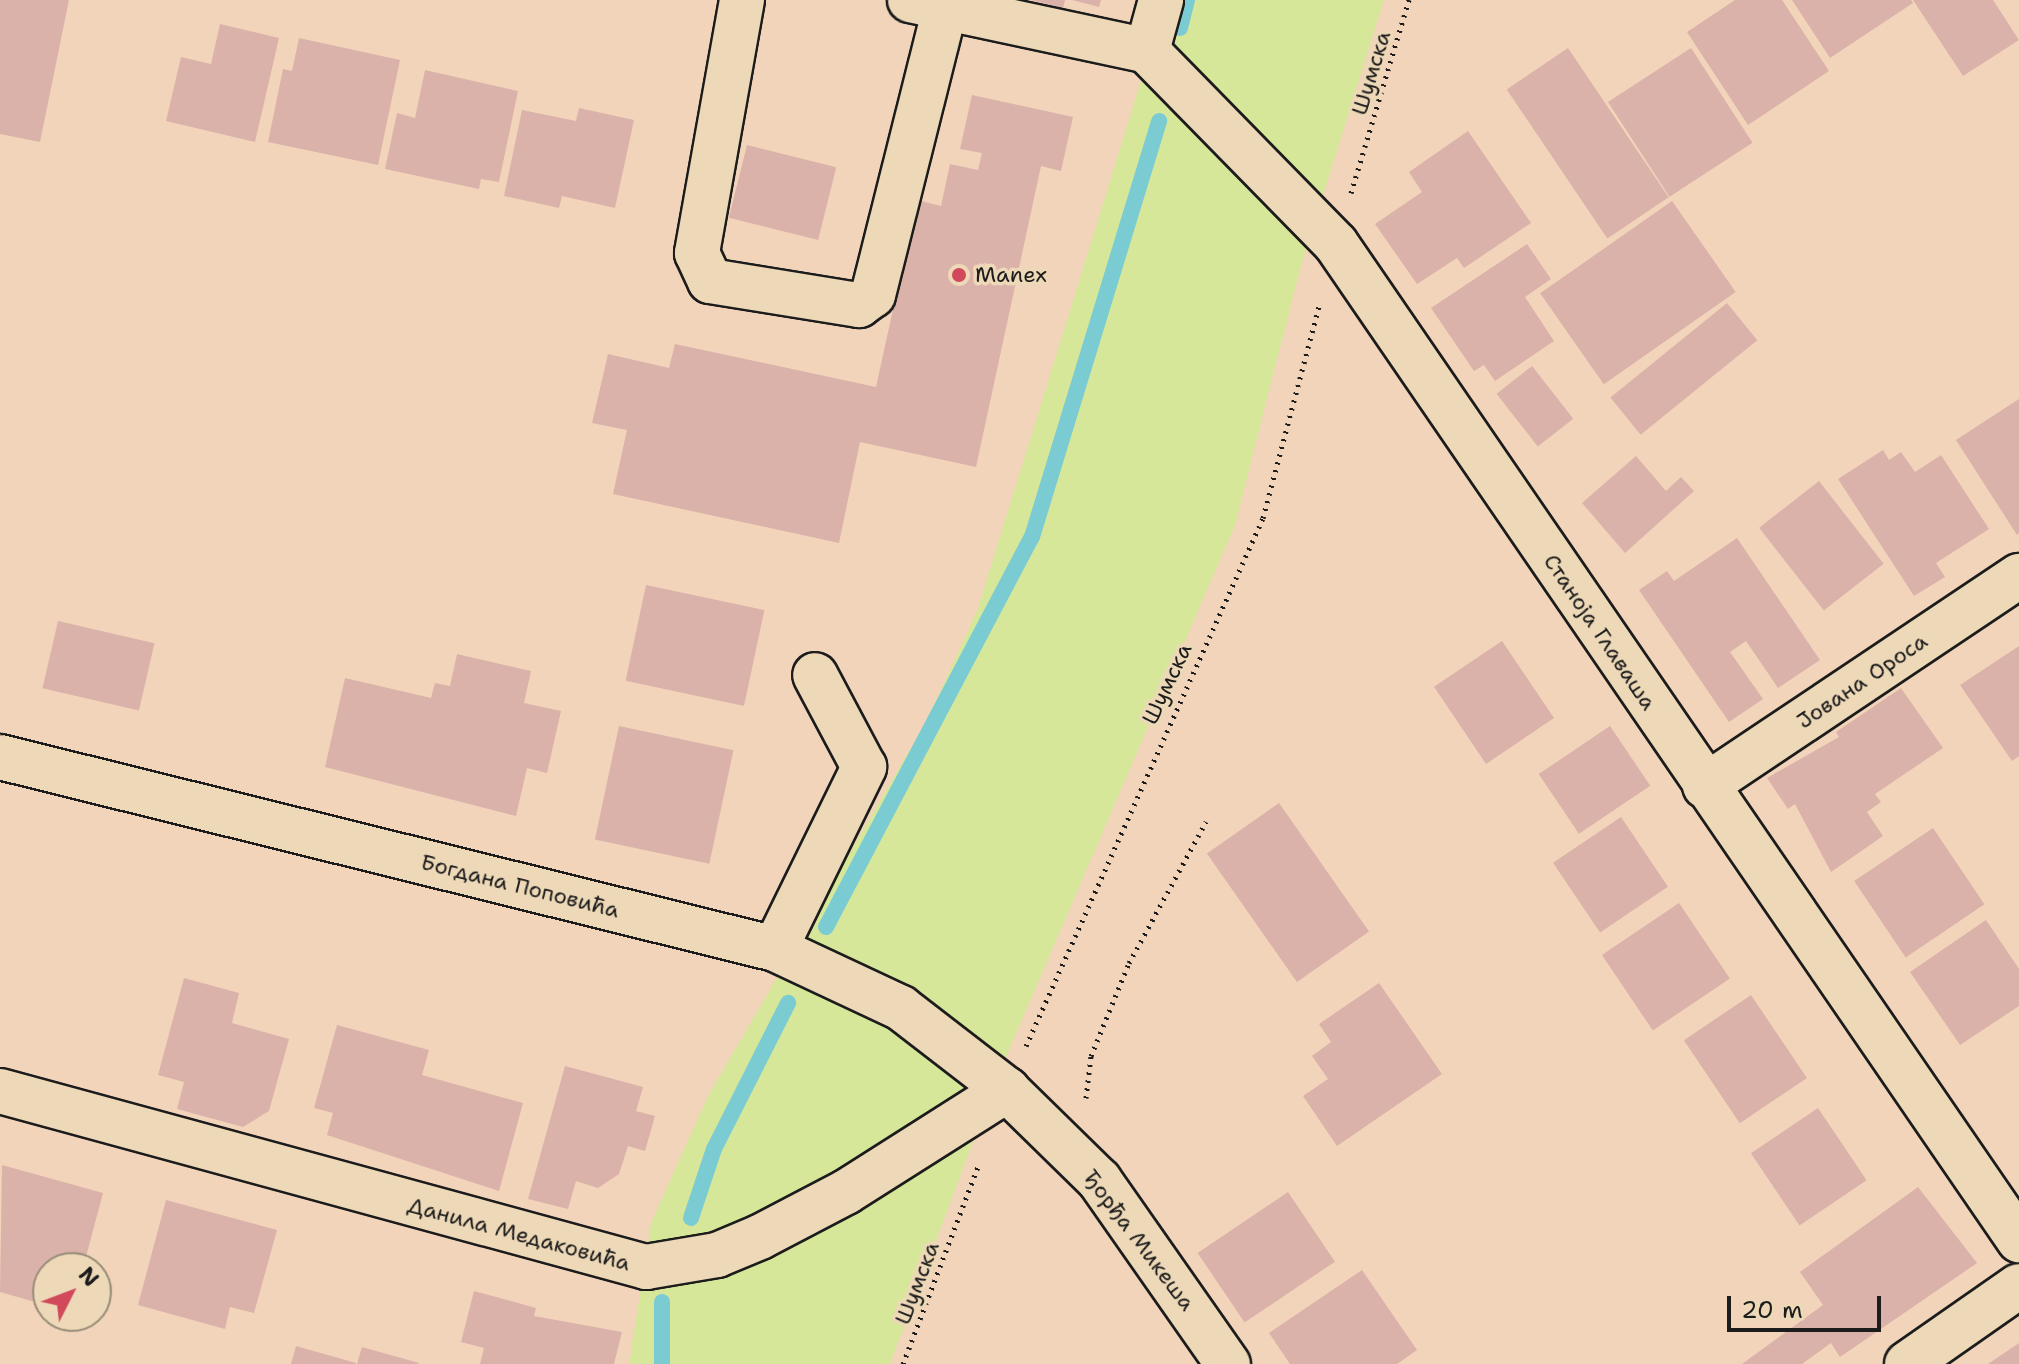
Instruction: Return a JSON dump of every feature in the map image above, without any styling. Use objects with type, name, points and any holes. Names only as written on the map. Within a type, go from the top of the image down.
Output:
[{"type":"street","points":[[742,0],[697,253],[710,281],[859,305],[873,295],[927,4],[1147,51],[1161,0]]},
{"type":"street","name":"Станоја Главаша","points":[[1147,51],[1336,244],[2019,1240]]},
{"type":"street","name":"Јована Ороса","points":[[1705,786],[2019,576]]},
{"type":"street","points":[[775,949],[864,767],[815,675]]},
{"type":"street","name":"Богдана Поповића","points":[[0,757],[775,949],[901,1008],[1007,1090]]},
{"type":"street","name":"Данила Медаковића","points":[[0,1091],[646,1267],[717,1255],[760,1237],[846,1192],[1007,1090]]},
{"type":"street","name":"Ђорђа Микеша","points":[[1007,1090],[1099,1180],[1228,1364]]},
{"type":"street","points":[[1907,1364],[2019,1286]]},
{"type":"path","name":"Шумска","points":[[1007,1090],[1089,892],[1263,518],[1336,244],[1409,0]]},
{"type":"path","points":[[1099,1180],[1083,1132],[1091,1056],[1129,963],[1206,822]]},
{"type":"path","name":"Шумска","points":[[903,1364],[980,1162]]},
{"type":"green space","points":[[1166,0],[1384,0],[1300,269],[1235,525],[996,1080],[890,1364],[629,1364],[651,1223],[708,1096],[926,722],[977,611]]},
{"type":"building","points":[[0,0],[69,0],[40,142],[0,134]]},
{"type":"building","points":[[1031,0],[1065,0],[1063,8]]},
{"type":"building","points":[[1072,0],[1101,0],[1099,7]]},
{"type":"building","points":[[1735,0],[1782,0],[1829,71],[1748,125],[1687,32]]},
{"type":"building","points":[[1792,0],[1911,0],[1913,3],[1830,58]]},
{"type":"building","points":[[1913,0],[1993,0],[2019,40],[1963,76]]},
{"type":"building","points":[[220,24],[279,38],[255,142],[166,121],[181,57],[211,64]]},
{"type":"building","points":[[299,38],[400,60],[378,165],[268,142],[283,69],[292,71]]},
{"type":"building","points":[[1568,48],[1669,197],[1607,239],[1507,89]]},
{"type":"building","points":[[1691,48],[1753,143],[1670,197],[1608,102]]},
{"type":"building","points":[[425,70],[518,91],[499,182],[481,179],[479,189],[385,169],[397,113],[415,118]]},
{"type":"building","name":"Manex","points":[[972,95],[1073,117],[1061,171],[1041,166],[976,467],[860,442],[839,543],[613,494],[627,430],[592,423],[608,354],[669,368],[675,344],[876,387],[917,200],[941,206],[950,164],[978,170],[982,153],[960,149]]},
{"type":"building","points":[[579,108],[634,120],[615,208],[562,196],[559,208],[504,196],[522,110],[576,121]]},
{"type":"building","points":[[1468,131],[1531,223],[1464,268],[1457,258],[1417,284],[1375,224],[1422,192],[1409,172]]},
{"type":"building","points":[[747,145],[836,167],[818,240],[729,218]]},
{"type":"building","points":[[1672,201],[1736,292],[1604,384],[1540,293]]},
{"type":"building","points":[[1527,244],[1551,279],[1525,297],[1554,341],[1495,381],[1484,365],[1474,371],[1431,308]]},
{"type":"building","points":[[1727,303],[1757,340],[1641,435],[1610,397]]},
{"type":"building","points":[[1532,366],[1573,419],[1538,447],[1497,394]]},
{"type":"building","points":[[2019,399],[2019,533],[2017,535],[1956,440]]},
{"type":"building","points":[[1883,450],[1889,460],[1901,452],[1915,472],[1941,455],[1989,529],[1936,563],[1945,577],[1914,596],[1838,479]]},
{"type":"building","points":[[1636,456],[1666,491],[1681,477],[1694,491],[1625,553],[1582,503]]},
{"type":"building","points":[[1819,481],[1884,564],[1824,611],[1759,528]]},
{"type":"building","points":[[1737,538],[1820,660],[1778,688],[1746,641],[1730,652],[1763,699],[1729,722],[1639,590],[1667,571],[1674,581]]},
{"type":"building","points":[[646,585],[764,610],[744,706],[626,681]]},
{"type":"building","points":[[58,621],[154,643],[139,711],[42,688]]},
{"type":"building","points":[[1502,641],[1554,718],[1486,764],[1434,687]]},
{"type":"building","points":[[2019,646],[2019,756],[2012,761],[1960,685]]},
{"type":"building","points":[[457,654],[531,671],[524,703],[561,711],[547,773],[527,768],[516,816],[325,767],[345,678],[431,698],[435,683],[450,686]]},
{"type":"building","points":[[1901,688],[1943,748],[1875,794],[1881,802],[1867,812],[1883,836],[1831,872],[1795,804],[1788,809],[1767,778],[1839,737],[1836,732]]},
{"type":"building","points":[[619,726],[733,750],[709,864],[595,839]]},
{"type":"building","points":[[1610,726],[1650,786],[1579,834],[1539,774]]},
{"type":"building","points":[[1279,803],[1369,932],[1297,982],[1207,853]]},
{"type":"building","points":[[1621,817],[1668,887],[1600,932],[1553,863]]},
{"type":"building","points":[[1933,828],[1984,904],[1906,957],[1854,881]]},
{"type":"building","points":[[1679,903],[1730,978],[1653,1030],[1602,955]]},
{"type":"building","points":[[1986,920],[2019,969],[2019,1006],[1960,1045],[1910,972]]},
{"type":"building","points":[[184,978],[239,993],[232,1023],[289,1039],[269,1111],[243,1127],[177,1109],[184,1082],[158,1075]]},
{"type":"building","points":[[1379,983],[1442,1074],[1337,1146],[1303,1096],[1328,1079],[1312,1056],[1331,1042],[1319,1024]]},
{"type":"building","points":[[1751,995],[1807,1078],[1740,1123],[1684,1040]]},
{"type":"building","points":[[337,1025],[429,1050],[422,1075],[523,1103],[499,1191],[327,1135],[333,1113],[314,1108]]},
{"type":"building","points":[[565,1066],[643,1087],[636,1111],[655,1116],[645,1151],[628,1146],[619,1174],[598,1188],[576,1181],[568,1209],[528,1199]]},
{"type":"building","points":[[1818,1108],[1867,1180],[1799,1225],[1751,1153]]},
{"type":"building","points":[[2,1165],[103,1193],[87,1252],[32,1252],[32,1301],[0,1292]]},
{"type":"building","points":[[1918,1187],[1977,1263],[1840,1357],[1831,1343],[1802,1364],[1742,1364],[1823,1305],[1800,1272]]},
{"type":"building","points":[[1288,1192],[1335,1262],[1245,1323],[1198,1253]]},
{"type":"building","points":[[166,1200],[277,1230],[254,1313],[230,1307],[225,1329],[138,1305]]},
{"type":"building","points":[[1362,1270],[1417,1350],[1397,1364],[1290,1364],[1269,1333]]},
{"type":"building","points":[[474,1291],[536,1308],[534,1316],[622,1332],[614,1364],[480,1364],[484,1348],[461,1342]]},
{"type":"building","points":[[2019,1343],[2019,1364],[1988,1364]]},
{"type":"building","points":[[296,1346],[356,1363],[356,1364],[291,1364]]},
{"type":"building","points":[[362,1347],[419,1363],[357,1364]]},
{"type":"waterway","points":[[1180,28],[1187,0]]},
{"type":"waterway","points":[[826,927],[1032,537],[1159,121]]},
{"type":"waterway","points":[[691,1218],[714,1149],[788,1003]]},
{"type":"waterway","points":[[662,1302],[662,1364]]},
{"type":"place","name":"Manex","points":[[959,275]]}]
